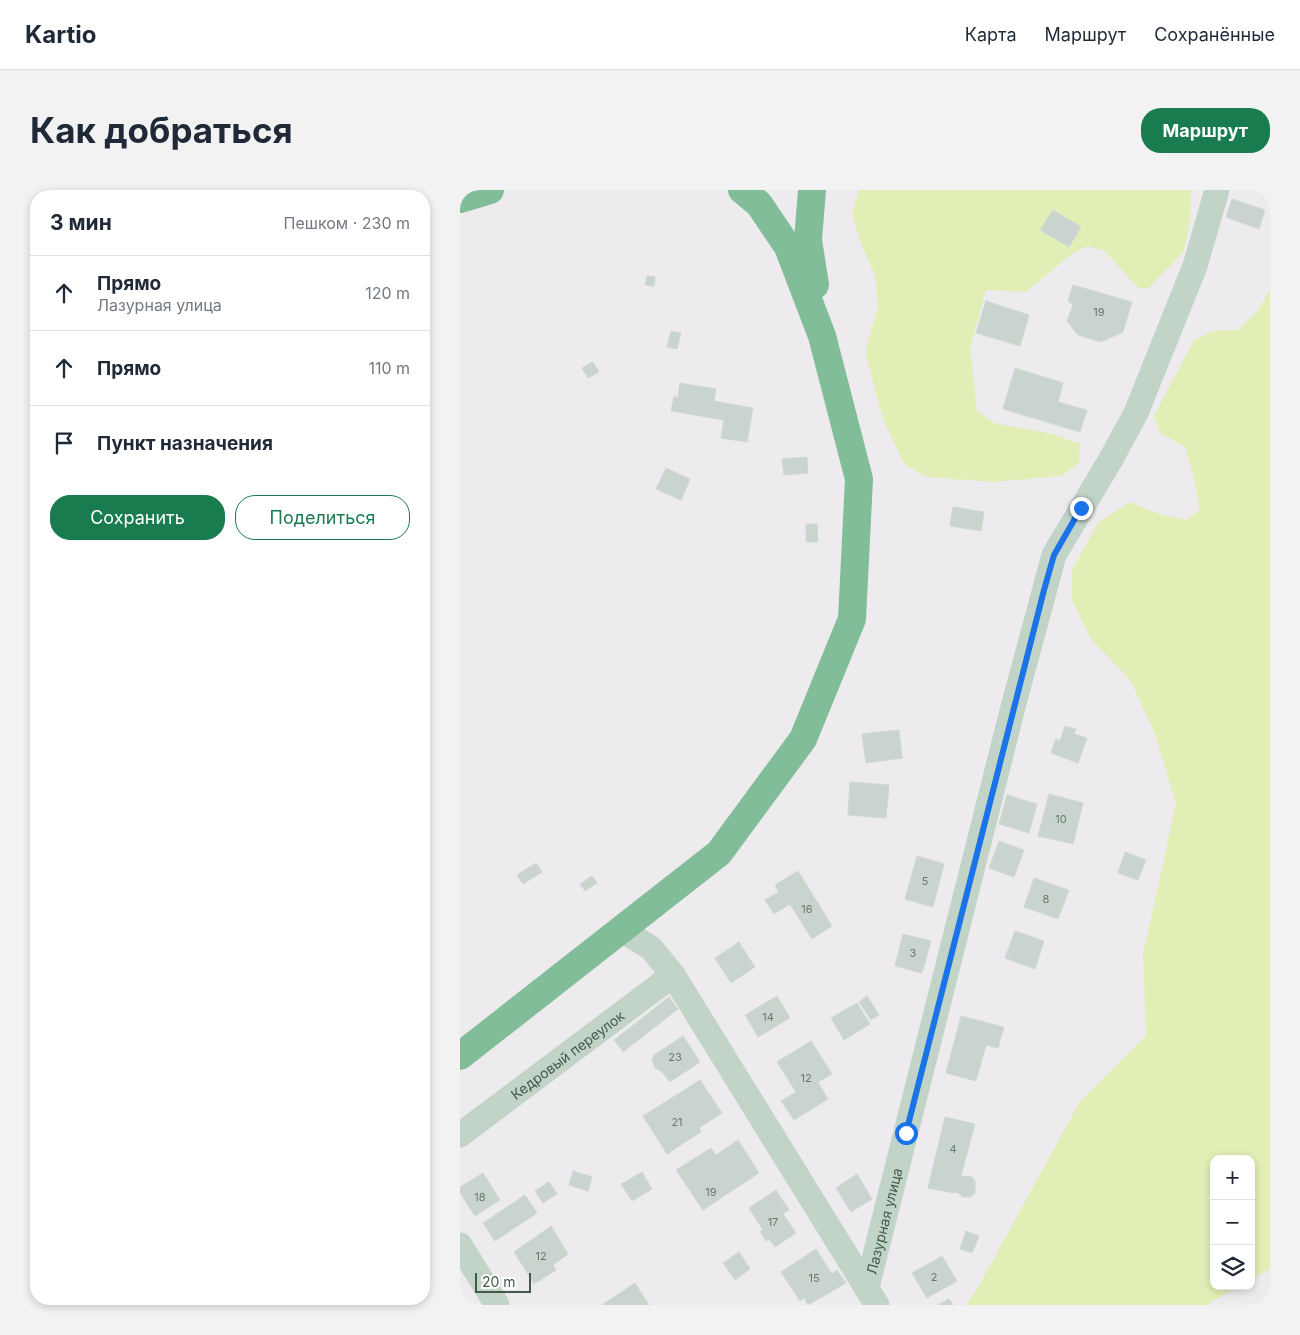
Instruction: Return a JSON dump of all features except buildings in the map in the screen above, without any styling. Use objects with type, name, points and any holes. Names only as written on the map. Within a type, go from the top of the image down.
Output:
[{"type":"highway","points":[[460,199],[490,190]]},
{"type":"highway","points":[[742,190],[759,204],[788,247],[822,336]]},
{"type":"highway","points":[[460,1056],[719,853],[803,739],[852,619],[859,479],[822,336],[808,240],[812,190]]},
{"type":"street","name":"Лазурная улица","points":[[872,1296],[988,807],[1054,555],[1136,413],[1195,266],[1217,190]]},
{"type":"street","points":[[620,929],[651,948],[673,975],[821,1217],[872,1296]]},
{"type":"street","name":"Кедровый переулок","points":[[460,1135],[673,975]]},
{"type":"street","points":[[460,1245],[497,1305]]},
{"type":"green space","points":[[859,190],[1191,190],[1190,222],[1184,251],[1148,289],[1137,287],[1105,251],[1087,246],[1072,254],[1026,292],[986,290],[970,347],[977,411],[994,423],[1053,434],[1080,444],[1079,463],[1062,476],[992,482],[927,477],[904,464],[883,419],[865,352],[878,307],[875,276],[861,244],[852,214]]},
{"type":"green space","points":[[1270,290],[1270,1269],[1255,1278],[1255,1155],[1210,1155],[1210,1290],[1232,1290],[1206,1305],[966,1305],[976,1291],[1079,1103],[1146,1036],[1143,954],[1176,804],[1155,734],[1130,680],[1091,639],[1072,600],[1072,570],[1098,523],[1130,502],[1159,514],[1187,520],[1200,509],[1185,447],[1160,433],[1154,416],[1194,340],[1213,331],[1238,330],[1257,311]]},
{"type":"route","points":[[906,1133],[1044,590],[1054,555],[1070,524],[1081,508]]}]
